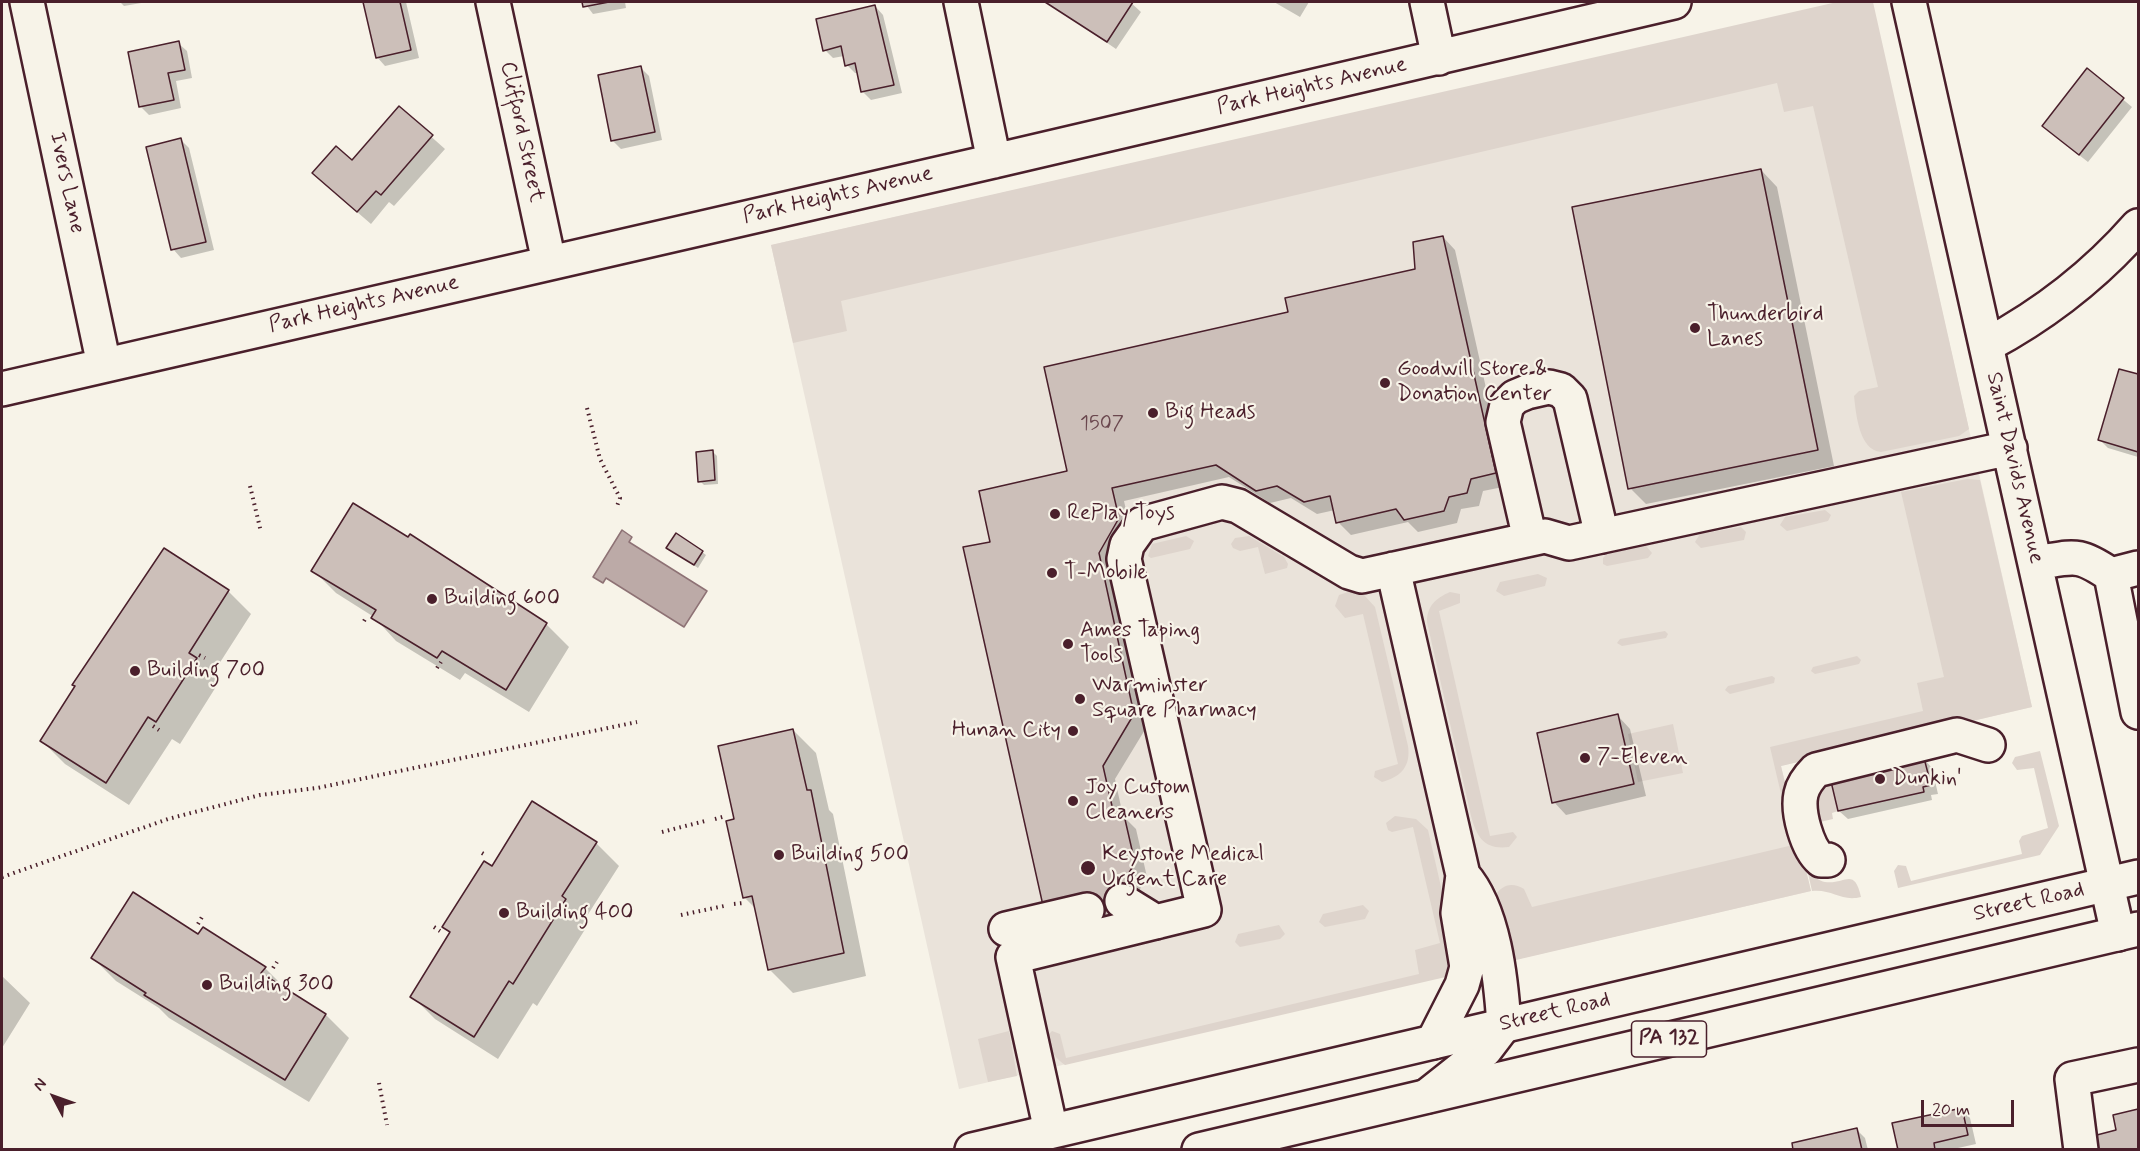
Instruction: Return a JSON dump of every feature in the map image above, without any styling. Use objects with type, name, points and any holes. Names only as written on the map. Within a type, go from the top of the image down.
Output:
[{"type":"street","name":"Ivers Lane","points":[[27,2],[104,365]]},
{"type":"street","name":"Clifford Street","points":[[493,2],[549,262]]},
{"type":"street","points":[[961,2],[994,161]]},
{"type":"street","points":[[1427,2],[1439,58]]},
{"type":"street","name":"Park Heights Avenue","points":[[2,389],[1674,2]]},
{"type":"street","name":"Saint Davids Avenue","points":[[1909,2],[2107,884],[2128,931]]},
{"type":"street","points":[[1987,345],[2067,295],[2115,253],[2139,226]]},
{"type":"street","points":[[1530,539],[1505,430],[1513,417],[1524,411],[1551,404],[1573,411],[1602,536]]},
{"type":"street","points":[[1051,1131],[1012,957],[1204,910],[1124,559],[1127,545],[1142,524],[1222,502],[1238,506],[1349,572],[1362,576],[1545,536],[1569,543],[2010,448]]},
{"type":"street","points":[[2036,563],[2074,557],[2088,559],[2125,572],[2139,712]]},
{"type":"street","points":[[1393,569],[1463,875],[1458,913],[1467,967],[1462,984],[1433,1042]]},
{"type":"street","points":[[1828,860],[1821,860],[1811,848],[1801,807],[1804,785],[1816,771],[1957,735],[1988,745]]},
{"type":"street","points":[[1427,1096],[1485,1050],[1504,1025],[1502,984],[1482,904],[1475,888],[1463,875]]},
{"type":"street","name":"Street Road","points":[[972,1149],[2139,877]]},
{"type":"street","points":[[1122,901],[1156,922]]},
{"type":"street","points":[[1006,929],[1087,910]]},
{"type":"street","name":"PA 132","points":[[1199,1149],[2128,931]]},
{"type":"street","points":[[2081,1149],[2072,1079],[2139,1065]]},
{"type":"path","points":[[587,408],[600,459],[620,498],[617,506]]},
{"type":"path","points":[[250,486],[261,532]]},
{"type":"path","points":[[364,621],[367,616]]},
{"type":"path","points":[[199,655],[205,658]]},
{"type":"path","points":[[437,668],[441,662]]},
{"type":"path","points":[[2,877],[168,819],[260,795],[317,788],[637,722]]},
{"type":"path","points":[[153,726],[159,730]]},
{"type":"path","points":[[715,819],[726,816]]},
{"type":"path","points":[[663,832],[705,821]]},
{"type":"path","points":[[482,853],[487,856]]},
{"type":"path","points":[[734,904],[743,903]]},
{"type":"path","points":[[681,915],[723,906]]},
{"type":"path","points":[[198,924],[202,917]]},
{"type":"path","points":[[434,927],[440,931]]},
{"type":"path","points":[[273,968],[277,962]]},
{"type":"path","points":[[379,1083],[387,1125]]},
{"type":"shaded area","points":[[1837,2],[1873,2],[1969,429],[1959,436],[1881,452],[1874,450],[1863,438],[1854,396],[1859,391],[1878,387],[1813,106],[1784,112],[1777,83],[841,301],[847,331],[793,343],[771,245]]},
{"type":"shaded area","points":[[1847,2],[1872,2],[2032,707],[1781,766],[1811,891],[959,1089],[771,245]]},
{"type":"shaded area","points":[[1967,479],[1980,480],[2032,707],[1781,766],[1811,891],[1516,960],[1508,953],[1494,898],[1503,887],[1515,885],[1524,889],[1532,907],[1793,845],[1770,747],[1923,711],[1917,683],[1944,677],[1901,492]]},
{"type":"shaded area","points":[[1825,510],[1831,515],[1828,521],[1787,531],[1780,525],[1785,517]]},
{"type":"shaded area","points":[[1741,527],[1746,532],[1744,540],[1701,548],[1695,542],[1700,534]]},
{"type":"shaded area","points":[[622,530],[632,537],[629,542],[707,591],[684,627],[606,578],[603,583],[593,577]]},
{"type":"shaded area","points":[[1186,536],[1194,541],[1190,549],[1151,558],[1148,556],[1152,544]]},
{"type":"shaded area","points":[[1249,536],[1284,557],[1288,564],[1287,568],[1265,574],[1258,547],[1240,551],[1233,548],[1231,544],[1235,538]]},
{"type":"shaded area","points":[[1646,546],[1652,553],[1648,558],[1607,566],[1603,564],[1603,558],[1607,554]]},
{"type":"shaded area","points":[[1538,574],[1547,578],[1545,586],[1504,596],[1496,591],[1500,582]]},
{"type":"shaded area","points":[[1351,591],[1364,595],[1375,607],[1408,746],[1408,759],[1403,770],[1382,782],[1374,777],[1375,771],[1398,764],[1363,614],[1345,618],[1335,606],[1339,595]]},
{"type":"shaded area","points":[[1450,592],[1460,594],[1460,603],[1439,611],[1490,836],[1513,832],[1517,837],[1509,847],[1494,847],[1483,841],[1476,831],[1471,816],[1427,622],[1433,603]]},
{"type":"shaded area","points":[[1665,631],[1668,634],[1666,638],[1622,646],[1617,643],[1620,639]]},
{"type":"shaded area","points":[[1857,656],[1861,660],[1859,664],[1815,674],[1811,671],[1813,667]]},
{"type":"shaded area","points":[[1772,676],[1775,678],[1774,683],[1730,694],[1725,690],[1728,686]]},
{"type":"shaded area","points":[[1673,724],[1683,773],[1638,782],[1628,734]]},
{"type":"shaded area","points":[[2040,751],[2059,826],[2040,855],[1898,888],[1894,871],[1898,865],[1906,866],[1911,881],[2022,854],[2019,841],[2022,836],[2048,828],[2034,768],[2017,770],[2012,763],[2015,757]]},
{"type":"shaded area","points":[[1829,773],[1838,811],[1832,813],[1833,819],[1820,822],[1825,844],[1809,791]]},
{"type":"shaded area","points":[[1395,816],[1416,819],[1428,830],[1455,948],[1450,976],[1065,1065],[1053,1053],[1047,1036],[1052,1031],[1060,1034],[1066,1058],[1419,974],[1415,950],[1440,943],[1413,827],[1392,832],[1388,830],[1386,823]]},
{"type":"shaded area","points":[[1808,873],[1825,882],[1852,879],[1861,897],[1848,898],[1812,891]]},
{"type":"shaded area","points":[[1363,905],[1369,911],[1365,919],[1325,927],[1319,922],[1323,914]]},
{"type":"shaded area","points":[[1279,925],[1285,934],[1280,939],[1240,947],[1235,942],[1238,934]]},
{"type":"shaded area","points":[[1009,1031],[1017,1076],[988,1082],[978,1039]]},
{"type":"building","points":[[363,2],[400,2],[411,50],[376,58]]},
{"type":"building","points":[[582,2],[609,2],[583,7]]},
{"type":"building","points":[[1045,2],[1133,2],[1107,42]]},
{"type":"building","points":[[875,5],[894,85],[861,92],[855,63],[845,66],[841,46],[823,51],[816,19]]},
{"type":"building","points":[[179,41],[185,70],[168,73],[174,100],[139,107],[128,52]]},
{"type":"building","points":[[641,66],[655,132],[611,141],[598,75]]},
{"type":"building","points":[[2087,68],[2124,98],[2079,155],[2042,126]]},
{"type":"building","points":[[399,106],[433,135],[381,195],[376,191],[357,212],[312,173],[336,146],[352,160]]},
{"type":"building","points":[[181,138],[206,242],[171,250],[146,147]]},
{"type":"building","name":"Thunderbird Lanes","points":[[1761,169],[1818,450],[1628,489],[1572,207]]},
{"type":"building","points":[[1443,236],[1496,473],[1471,479],[1467,493],[1449,497],[1444,511],[1404,520],[1396,509],[1336,523],[1330,496],[1304,502],[1277,486],[1256,491],[1216,465],[1112,488],[1119,518],[1099,553],[1134,714],[1103,766],[1112,806],[1124,815],[1135,863],[1127,876],[1131,889],[1112,917],[1089,922],[1044,910],[963,547],[990,542],[979,491],[1067,471],[1044,367],[1288,312],[1285,298],[1415,269],[1413,242]]},
{"type":"building","points":[[2119,369],[2138,374],[2138,452],[2098,440]]},
{"type":"building","points":[[713,450],[715,480],[698,482],[696,452]]},
{"type":"building","name":"Building 600","points":[[353,503],[408,537],[410,534],[547,623],[506,690],[442,651],[437,658],[371,618],[376,610],[311,571]]},
{"type":"building","points":[[676,533],[703,551],[694,565],[666,548]]},
{"type":"building","name":"Building 700","points":[[164,548],[229,590],[189,653],[197,658],[156,722],[148,717],[106,783],[40,741],[75,686],[72,685]]},
{"type":"building","name":"7-Eleven","points":[[1618,714],[1634,784],[1552,803],[1537,733]]},
{"type":"building","name":"Building 500","points":[[793,729],[807,790],[811,790],[844,953],[768,970],[752,896],[743,898],[726,821],[734,819],[718,746]]},
{"type":"building","name":"Dunkin'","points":[[1924,758],[1931,785],[1923,787],[1924,792],[1838,811],[1829,773]]},
{"type":"building","name":"Building 400","points":[[532,801],[597,842],[562,896],[566,899],[513,984],[509,981],[474,1037],[410,997],[450,932],[442,927],[484,861],[492,866]]},
{"type":"building","name":"Building 300","points":[[133,892],[198,934],[203,927],[266,967],[261,973],[326,1014],[285,1080],[144,995],[146,993],[91,958]]},
{"type":"building","points":[[1962,1108],[1968,1135],[1934,1143],[1935,1150],[1898,1150],[1892,1123]]},
{"type":"building","points":[[2138,1109],[2138,1150],[2096,1150],[2093,1136],[2116,1130],[2113,1115]]},
{"type":"building","points":[[1857,1128],[1862,1150],[1793,1150],[1792,1143]]},
{"type":"place","name":"Thunderbird Lanes","points":[[1695,328]]},
{"type":"place","name":"Goodwill Store & Donation Center","points":[[1385,383]]},
{"type":"place","name":"Big Heads","points":[[1153,413]]},
{"type":"place","name":"RePlay Toys","points":[[1055,514]]},
{"type":"place","name":"T-Mobile","points":[[1052,573]]},
{"type":"place","name":"Building 600","points":[[432,599]]},
{"type":"place","name":"Ames Taping Tools","points":[[1068,644]]},
{"type":"place","name":"Building 700","points":[[135,671]]},
{"type":"place","name":"Warminster Square Pharmacy","points":[[1080,699]]},
{"type":"place","name":"Hunan City","points":[[1073,731]]},
{"type":"place","name":"7-Eleven","points":[[1585,758]]},
{"type":"place","name":"Dunkin'","points":[[1880,779]]},
{"type":"place","name":"Joy Custom Cleaners","points":[[1073,801]]},
{"type":"place","name":"Building 500","points":[[779,855]]},
{"type":"place","name":"Keystone Medical Urgent Care","points":[[1088,868]]},
{"type":"place","name":"Building 400","points":[[504,913]]},
{"type":"place","name":"Building 300","points":[[207,985]]}]
